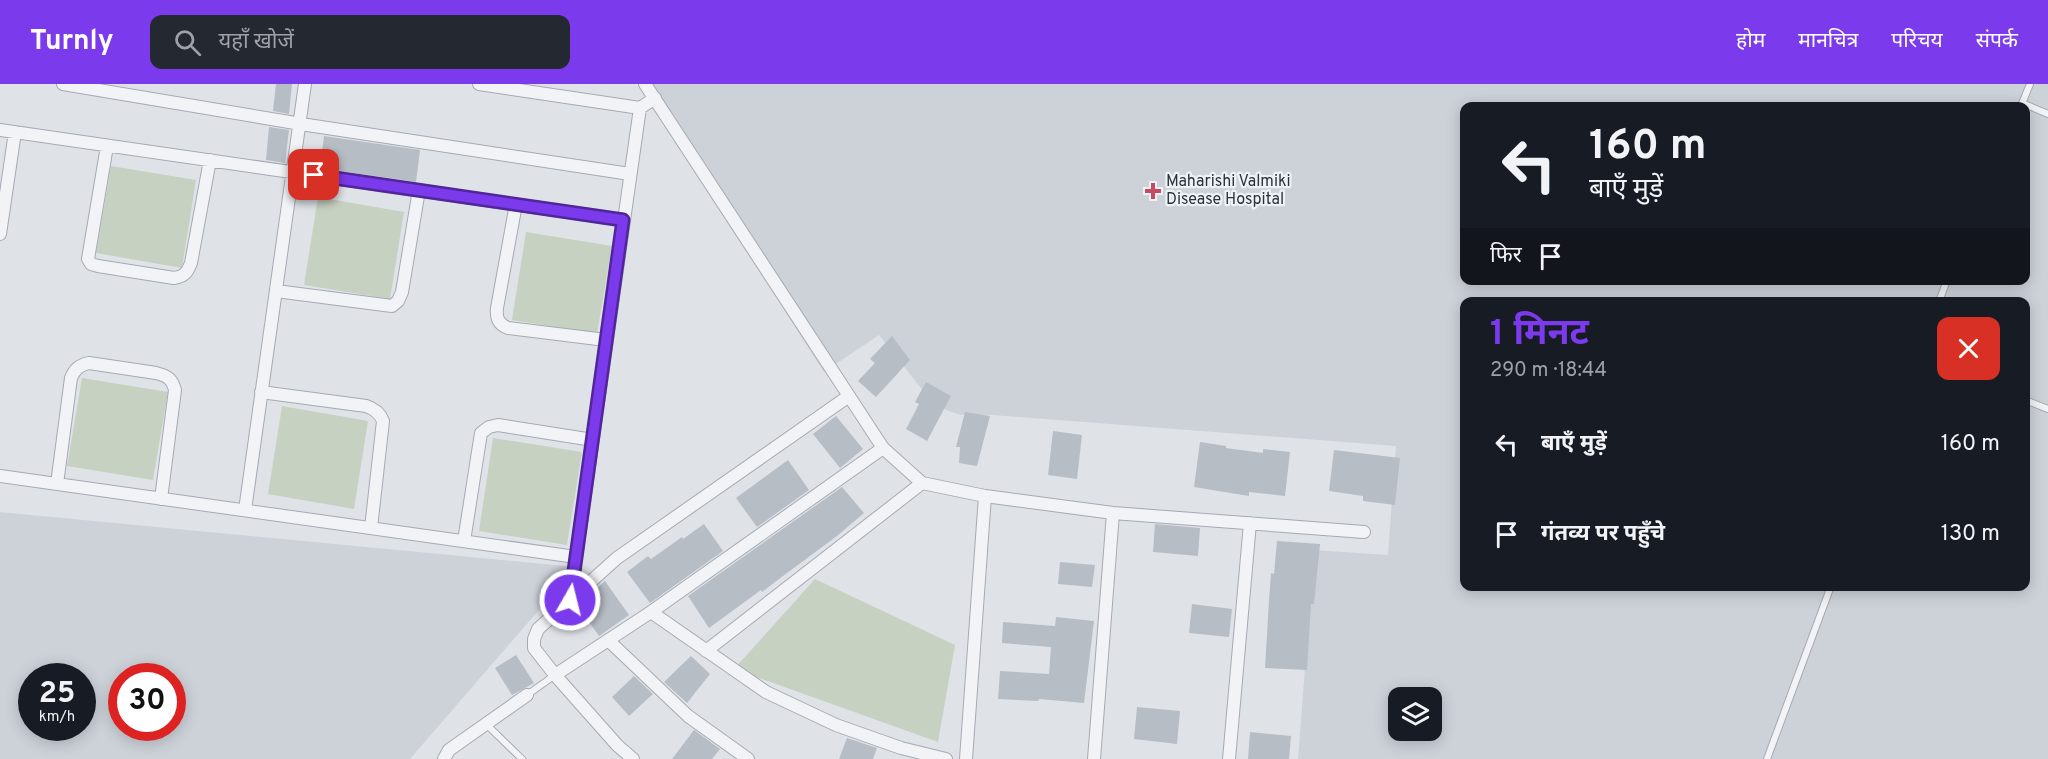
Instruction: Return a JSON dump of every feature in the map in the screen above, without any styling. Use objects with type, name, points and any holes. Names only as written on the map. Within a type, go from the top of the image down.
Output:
[{"type":"street","points":[[63,84],[301,124],[630,174]]},
{"type":"street","points":[[245,510],[305,84]]},
{"type":"street","points":[[479,84],[639,108],[655,98]]},
{"type":"street","points":[[645,84],[883,448],[922,483],[985,496],[1113,513],[1364,532]]},
{"type":"street","points":[[570,600],[639,108]]},
{"type":"street","points":[[0,130],[623,220]]},
{"type":"street","points":[[0,234],[15,132]]},
{"type":"street","points":[[106,146],[88,259],[91,264],[98,266],[174,278],[188,272],[191,263],[210,160]]},
{"type":"street","points":[[276,291],[392,306],[398,301],[402,292],[419,190]]},
{"type":"street","points":[[516,204],[497,308],[496,317],[501,325],[508,328],[606,340]]},
{"type":"street","points":[[57,484],[71,378],[81,365],[89,363],[156,373],[172,380],[175,390],[161,499]]},
{"type":"street","points":[[261,392],[366,406],[381,415],[383,422],[371,528]]},
{"type":"street","points":[[633,759],[617,745],[534,648],[534,639],[538,629],[617,558],[849,396]]},
{"type":"street","points":[[464,541],[482,433],[489,427],[498,424],[593,440]]},
{"type":"street","points":[[555,675],[651,612],[883,448]]},
{"type":"street","points":[[0,476],[576,557]]},
{"type":"street","points":[[706,651],[922,483]]},
{"type":"street","points":[[966,759],[985,496]]},
{"type":"street","points":[[1094,759],[1113,513]]},
{"type":"street","points":[[1229,759],[1250,523]]},
{"type":"street","points":[[651,612],[766,692],[836,725],[902,748],[946,759]]},
{"type":"street","points":[[608,640],[688,716],[748,759]]},
{"type":"street","points":[[444,759],[449,750],[527,695]]},
{"type":"lane","points":[[2022,102],[2030,84]]},
{"type":"lane","points":[[2030,108],[2048,114]]},
{"type":"lane","points":[[2030,402],[2048,409]]},
{"type":"lane","points":[[1767,759],[1829,591]]},
{"type":"lane","points":[[527,695],[555,675]]},
{"type":"lane","points":[[486,724],[522,759]]},
{"type":"shaded area","points":[[639,84],[2048,84],[2048,759],[1298,759],[1314,550],[1388,555],[1396,446],[992,415],[961,415],[946,410],[928,397],[879,335],[824,372]]},
{"type":"shaded area","points":[[0,512],[576,567],[410,759],[0,759]]},
{"type":"green space","points":[[111,166],[196,180],[182,268],[96,253]]},
{"type":"green space","points":[[318,197],[404,212],[390,299],[304,285]]},
{"type":"green space","points":[[526,232],[612,246],[597,334],[512,320]]},
{"type":"green space","points":[[82,378],[168,392],[153,480],[67,466]]},
{"type":"green space","points":[[282,406],[368,421],[354,509],[268,494]]},
{"type":"green space","points":[[493,438],[582,452],[567,545],[479,531]]},
{"type":"green space","points":[[815,579],[955,645],[938,742],[734,669]]},
{"type":"building","points":[[276,84],[292,84],[289,114],[273,111]]},
{"type":"building","points":[[269,127],[289,130],[285,163],[266,160]]},
{"type":"building","points":[[324,136],[420,150],[416,182],[320,168]]},
{"type":"building","points":[[892,336],[910,360],[876,397],[858,381],[875,363],[870,359]]},
{"type":"building","points":[[926,382],[951,396],[927,441],[906,429],[919,404],[915,402]]},
{"type":"building","points":[[965,412],[990,416],[977,466],[959,463],[960,447],[956,447]]},
{"type":"building","points":[[836,416],[863,449],[840,468],[813,434]]},
{"type":"building","points":[[1053,431],[1082,435],[1077,479],[1048,475]]},
{"type":"building","points":[[1200,442],[1263,453],[1263,449],[1290,452],[1285,496],[1249,492],[1249,496],[1194,487]]},
{"type":"building","points":[[1334,450],[1400,458],[1395,505],[1363,501],[1363,496],[1329,491]]},
{"type":"building","points":[[788,460],[809,490],[757,527],[736,498]]},
{"type":"building","points":[[842,487],[864,513],[762,592],[761,590],[709,628],[688,596]]},
{"type":"building","points":[[704,524],[723,551],[650,603],[627,572],[648,556],[651,559]]},
{"type":"building","points":[[1155,524],[1200,528],[1198,556],[1153,552]]},
{"type":"building","points":[[1277,541],[1320,544],[1314,604],[1311,604],[1307,670],[1265,668],[1271,573],[1274,574]]},
{"type":"building","points":[[1060,562],[1095,565],[1092,587],[1058,584]]},
{"type":"building","points":[[605,581],[629,615],[599,636],[577,605]]},
{"type":"building","points":[[1192,604],[1232,609],[1229,637],[1189,633]]},
{"type":"building","points":[[1056,617],[1094,621],[1084,703],[1039,699],[1038,701],[998,699],[1000,671],[1049,674],[1051,647],[1002,643],[1003,622],[1055,626]]},
{"type":"building","points":[[516,655],[534,683],[512,695],[495,668]]},
{"type":"building","points":[[691,656],[710,674],[687,703],[664,682]]},
{"type":"building","points":[[634,676],[653,694],[629,716],[612,697]]},
{"type":"building","points":[[1137,707],[1180,711],[1177,744],[1134,739]]},
{"type":"building","points":[[694,730],[720,749],[712,759],[672,759]]},
{"type":"building","points":[[1250,732],[1291,736],[1289,759],[1248,759]]},
{"type":"building","points":[[847,738],[877,748],[873,759],[839,759]]},
{"type":"place","name":"Maharishi Valmiki Disease Hospital","points":[[1153,191]]},
{"type":"route","points":[[314,175],[623,220],[570,600]]}]
